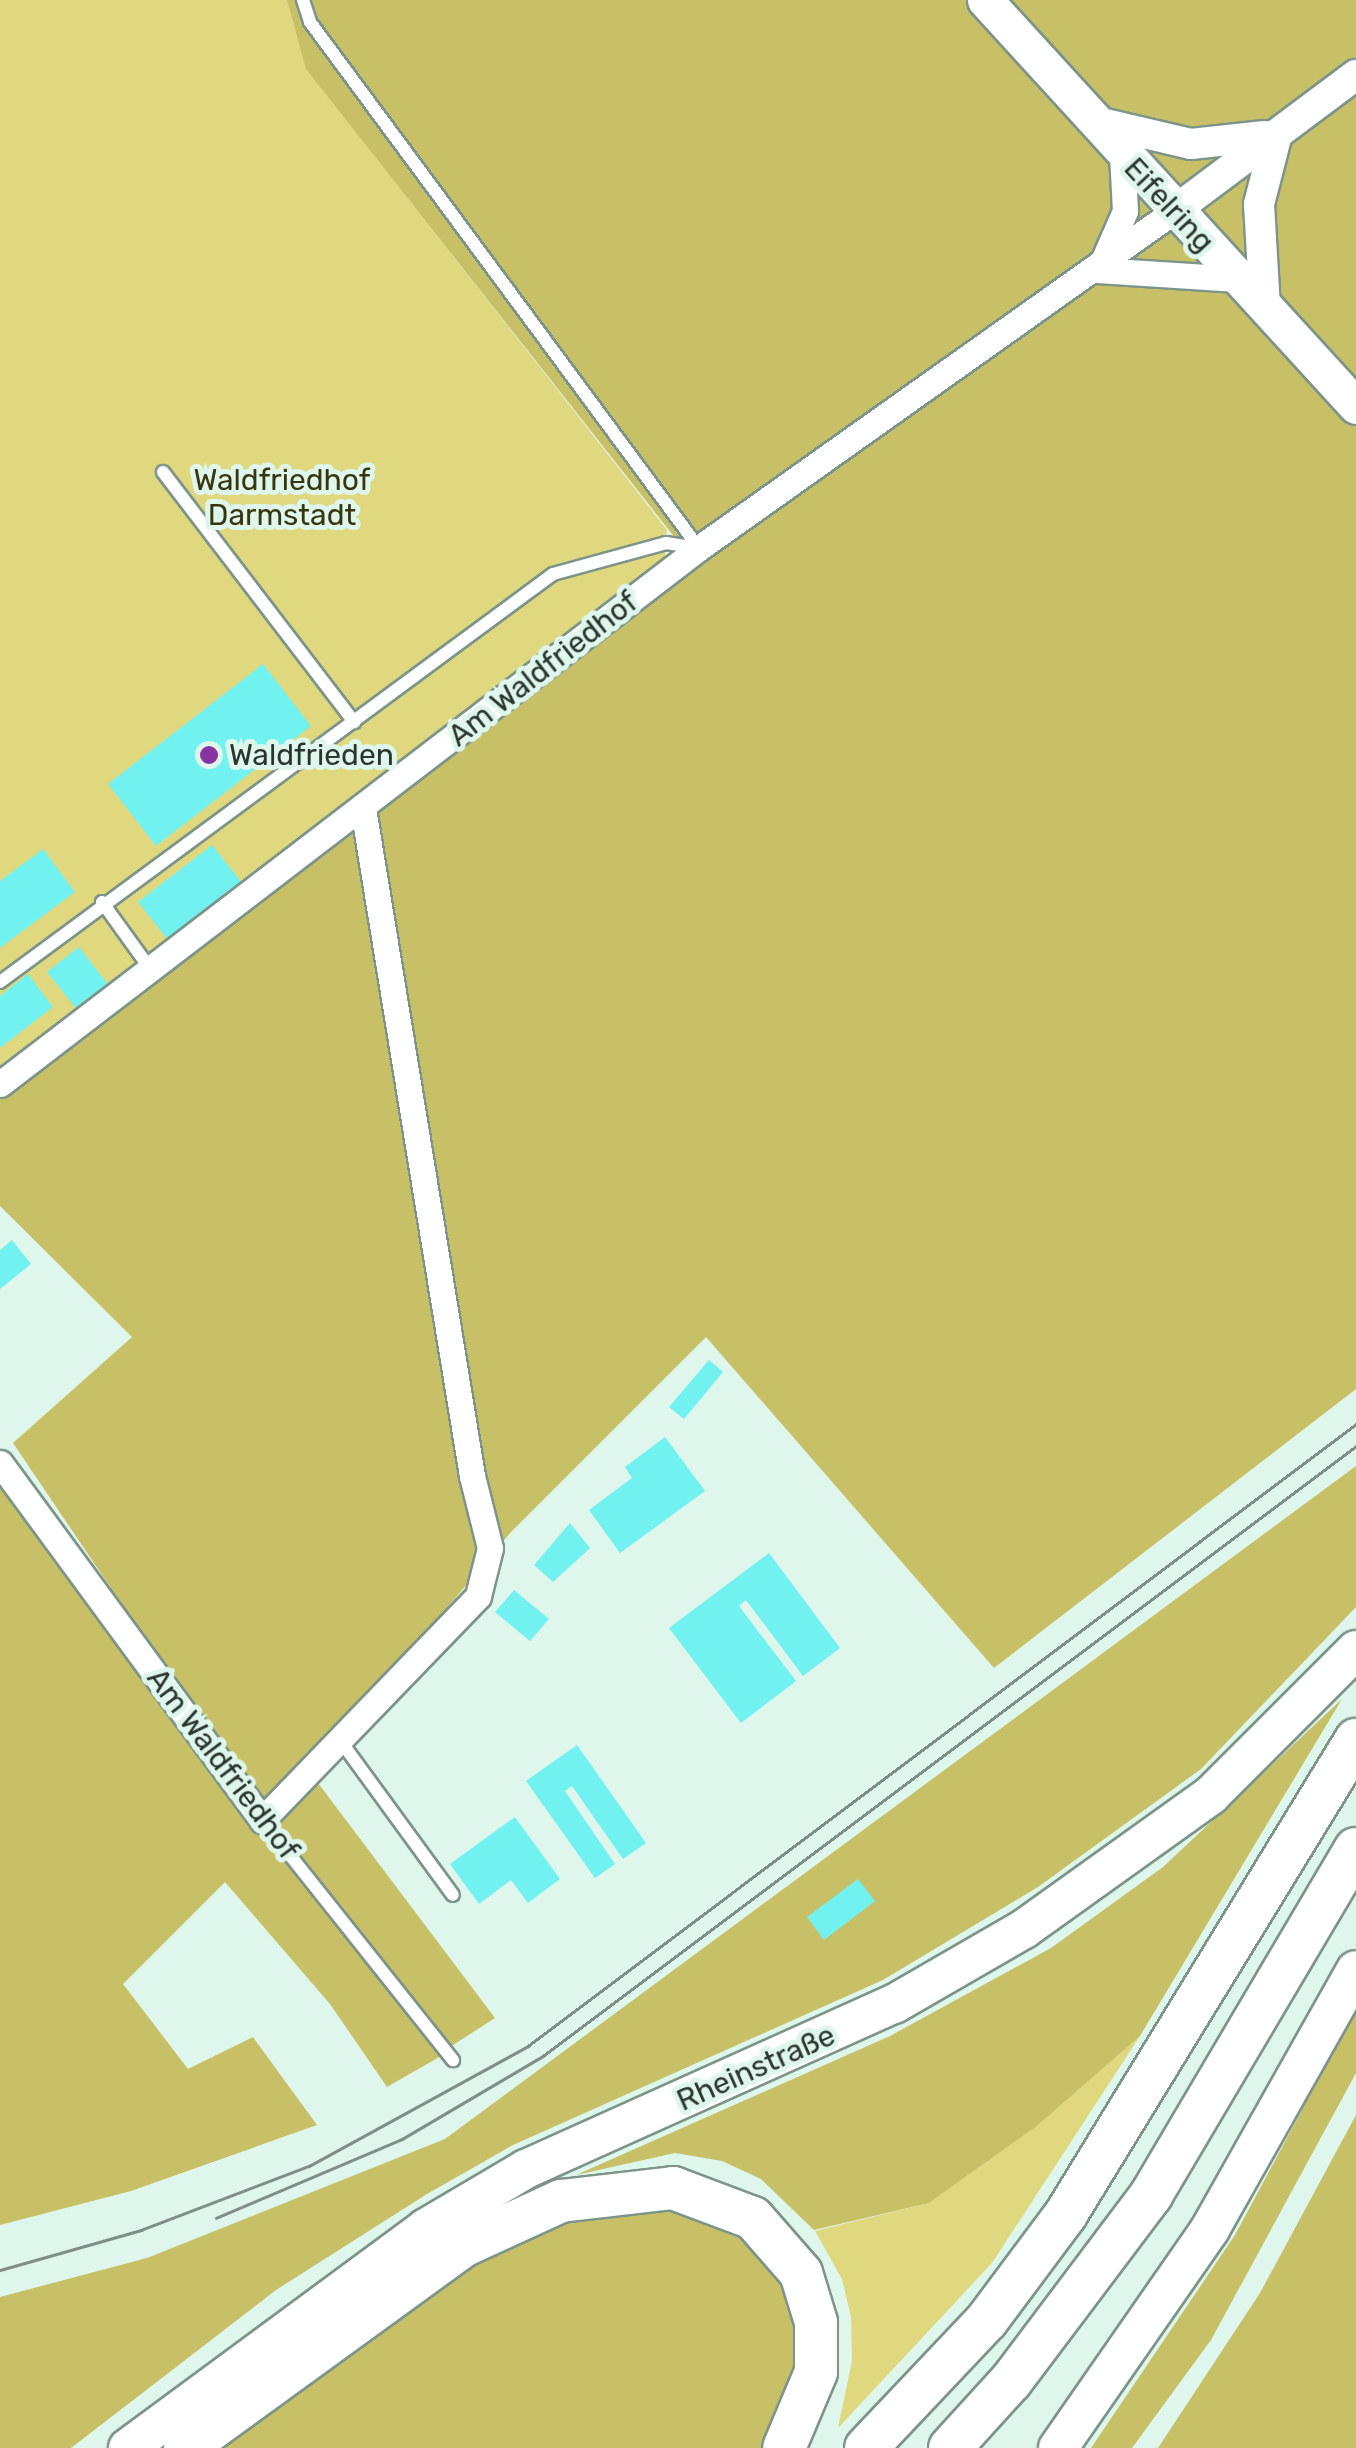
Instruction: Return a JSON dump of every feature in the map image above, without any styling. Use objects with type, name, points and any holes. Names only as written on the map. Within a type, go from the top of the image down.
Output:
[{"type":"highway","points":[[866,2448],[988,2320],[1066,2214],[1356,1740]]},
{"type":"highway","points":[[950,2448],[1022,2367],[1151,2195],[1356,1849]]},
{"type":"highway","points":[[186,2448],[463,2246],[561,2201],[673,2188],[753,2218],[801,2273],[816,2322],[816,2372],[784,2448]]},
{"type":"main road","name":"Eifelring","points":[[985,0],[1356,406]]},
{"type":"main road","name":"Rheinstraße","points":[[128,2448],[426,2228],[526,2169],[894,2004],[1024,1929],[1211,1795],[1356,1650]]},
{"type":"main road","points":[[1058,2448],[1210,2229],[1356,1970]]},
{"type":"street","points":[[1174,211],[1356,75]]},
{"type":"street","points":[[1093,122],[1191,144],[1277,134]]},
{"type":"street","points":[[1265,308],[1259,204],[1277,134]]},
{"type":"street","points":[[1122,154],[1125,210],[1098,270],[1238,280]]},
{"type":"street","name":"Am Waldfriedhof","points":[[0,1084],[699,548],[1098,270],[1174,211]]},
{"type":"street","points":[[262,1820],[342,1742],[478,1596],[490,1548],[472,1476],[363,808]]},
{"type":"street","name":"Am Waldfriedhof","points":[[0,1463],[262,1820]]},
{"type":"lane","points":[[303,0],[310,22],[699,548]]},
{"type":"lane","points":[[163,472],[354,722]]},
{"type":"lane","points":[[0,982],[102,902],[553,574],[666,543],[699,548]]},
{"type":"lane","points":[[102,902],[151,970]]},
{"type":"lane","points":[[342,1742],[453,1894]]},
{"type":"lane","name":"Am Waldfriedhof","points":[[262,1820],[453,2060]]},
{"type":"green space","name":"Waldfriedhof Darmstadt","points":[[0,0],[287,0],[307,69],[667,530],[665,557],[0,1072]]},
{"type":"green space","points":[[1140,2036],[992,2263],[838,2428],[852,2361],[851,2317],[842,2279],[815,2231],[929,2203],[1037,2126]]},
{"type":"shaded area","points":[[287,0],[1356,0],[1356,1389],[994,1668],[706,1337],[511,1532],[309,1771],[495,2018],[450,2047],[264,1815],[13,1443],[132,1337],[0,1206],[0,1092],[698,567],[306,69]]},
{"type":"shaded area","points":[[1356,1466],[1356,1607],[1201,1769],[1038,1887],[883,1980],[513,2145],[427,2194],[276,2290],[71,2448],[0,2448],[0,2297],[147,2258],[445,2139]]},
{"type":"shaded area","points":[[0,1470],[270,1838],[441,2056],[387,2087],[330,2004],[225,1882],[123,1984],[188,2069],[253,2037],[317,2125],[131,2191],[0,2225]]},
{"type":"shaded area","points":[[1342,1699],[1140,2036],[1037,2126],[929,2203],[814,2230],[761,2179],[722,2161],[675,2153],[576,2175],[890,2036],[1051,1948],[1163,1867]]},
{"type":"shaded area","points":[[1356,2009],[1356,2073],[1211,2340],[1132,2448],[1091,2448],[1235,2235]]},
{"type":"shaded area","points":[[1356,2115],[1356,2448],[1158,2448],[1260,2293]]},
{"type":"shaded area","points":[[666,2204],[740,2229],[785,2282],[800,2345],[779,2421],[762,2448],[219,2448],[452,2270],[557,2222]]},
{"type":"building","name":"Waldfrieden","points":[[263,664],[311,726],[156,846],[108,784]]},
{"type":"building","points":[[212,845],[242,883],[168,940],[138,902]]},
{"type":"building","points":[[43,849],[75,892],[0,948],[0,881]]},
{"type":"building","points":[[79,947],[114,992],[83,1017],[47,972]]},
{"type":"building","points":[[28,974],[53,1007],[0,1048],[0,996]]},
{"type":"building","points":[[12,1240],[31,1264],[0,1289],[0,1250]]},
{"type":"building","points":[[709,1360],[723,1372],[684,1419],[669,1407]]},
{"type":"building","points":[[665,1437],[705,1491],[620,1553],[589,1510],[632,1478],[625,1467]]},
{"type":"building","points":[[570,1523],[590,1548],[553,1582],[534,1565]]},
{"type":"building","points":[[769,1553],[840,1648],[803,1676],[746,1600],[739,1606],[796,1681],[741,1723],[669,1628]]},
{"type":"building","points":[[514,1590],[549,1619],[530,1641],[495,1612]]},
{"type":"building","points":[[577,1745],[646,1843],[623,1859],[572,1786],[565,1791],[615,1864],[595,1878],[526,1781]]},
{"type":"building","points":[[515,1817],[560,1879],[528,1903],[511,1880],[479,1904],[450,1864]]},
{"type":"building","points":[[858,1879],[875,1901],[824,1940],[807,1917]]},
{"type":"tram line","points":[[0,2270],[141,2230],[309,2166],[528,2046],[1356,1424]]},
{"type":"tram line","points":[[216,2218],[402,2139],[543,2056],[1356,1446]]},
{"type":"place","name":"Waldfrieden","points":[[209,755]]}]
